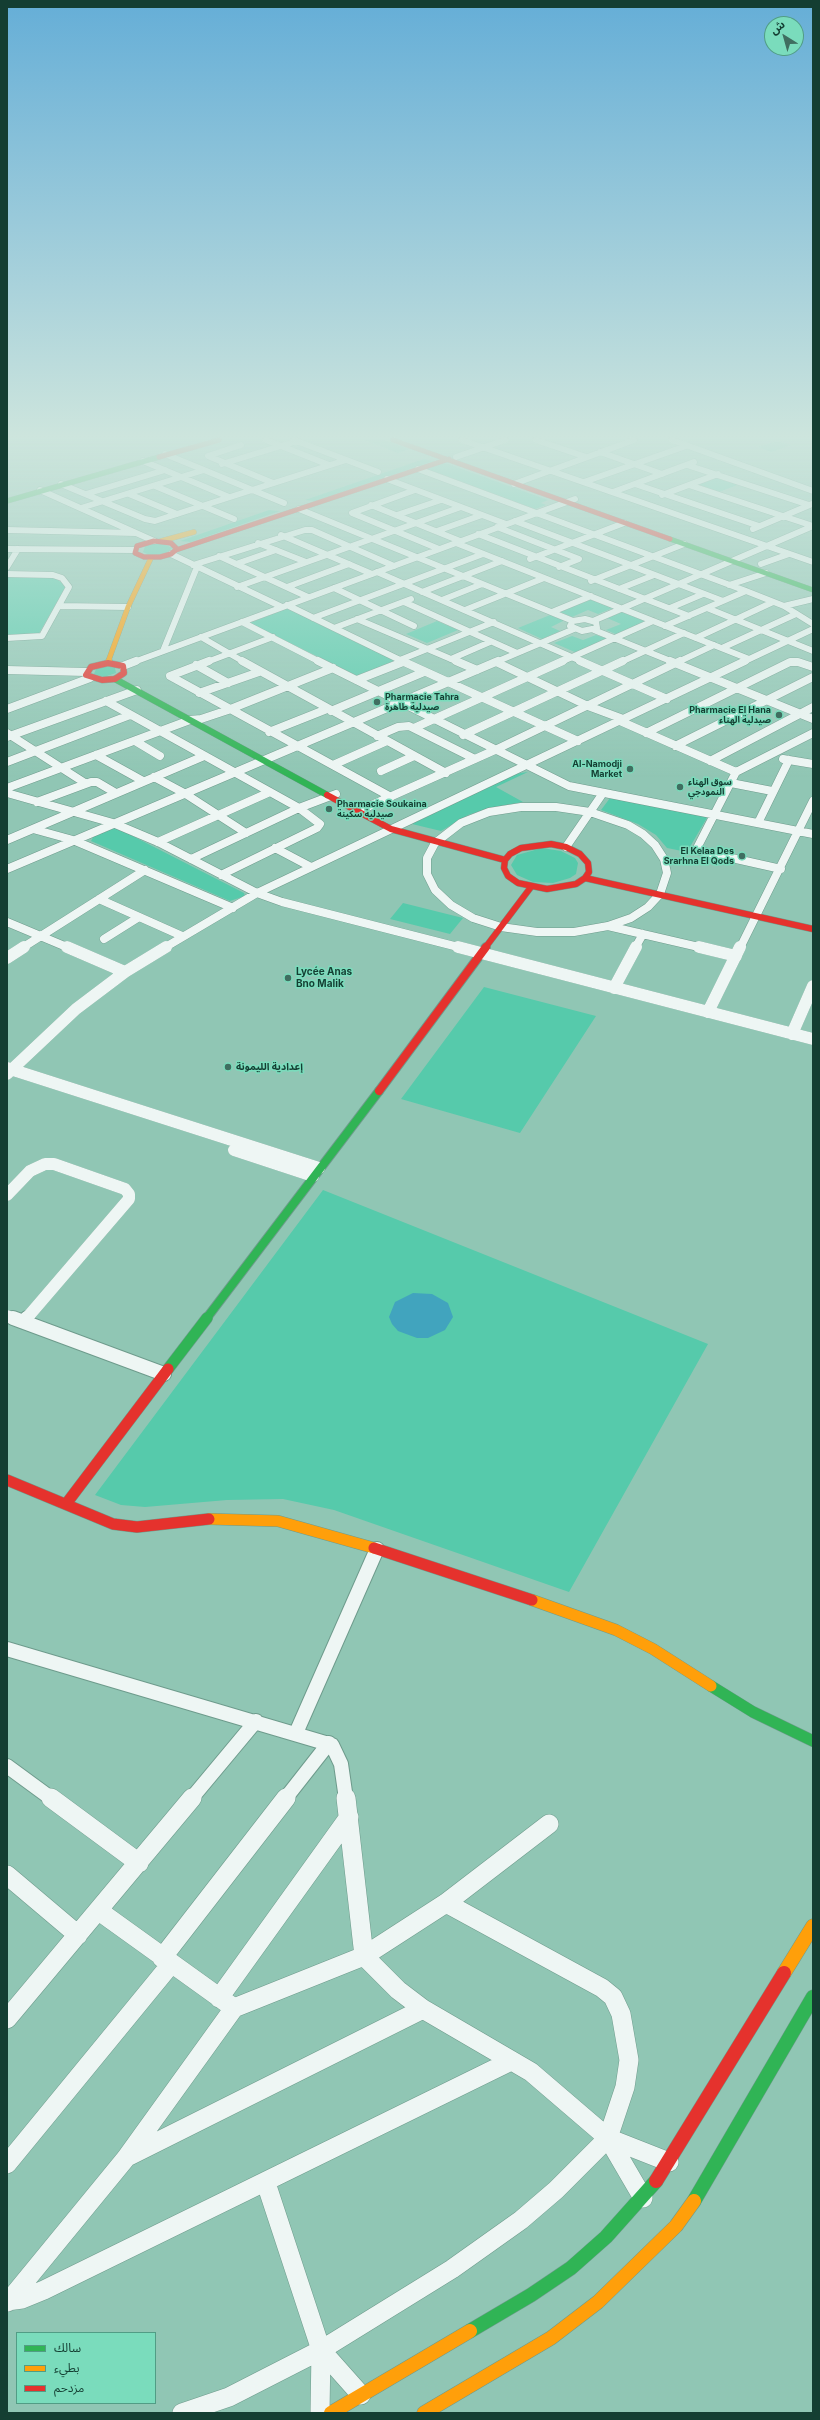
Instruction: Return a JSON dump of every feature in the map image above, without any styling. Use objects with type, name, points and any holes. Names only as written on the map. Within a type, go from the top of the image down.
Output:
[{"type":"street","points":[[7,567],[16,553]]},
{"type":"street","points":[[136,553],[138,555],[151,558],[170,553]]},
{"type":"street","points":[[175,553],[195,566],[237,587],[313,618],[447,683],[578,741]]},
{"type":"street","points":[[163,651],[195,566],[227,553]]},
{"type":"street","points":[[236,564],[263,553]]},
{"type":"street","points":[[283,553],[306,562]]},
{"type":"street","points":[[237,587],[331,553]]},
{"type":"street","points":[[364,553],[394,566]]},
{"type":"street","points":[[407,553],[552,612],[582,631],[594,630],[813,719]]},
{"type":"street","points":[[115,679],[123,670],[163,651],[428,553]]},
{"type":"street","points":[[522,553],[645,598],[689,616]]},
{"type":"street","points":[[513,566],[547,553]]},
{"type":"street","points":[[562,553],[579,559]]},
{"type":"street","points":[[559,567],[595,553]]},
{"type":"street","points":[[600,553],[723,601]]},
{"type":"street","points":[[644,553],[784,606],[813,624]]},
{"type":"street","points":[[571,589],[660,553]]},
{"type":"street","points":[[716,553],[761,564],[813,583]]},
{"type":"street","points":[[720,553],[737,559],[766,573],[813,590]]},
{"type":"street","points":[[7,869],[543,642],[573,625],[593,621],[751,553]]},
{"type":"street","points":[[800,558],[811,553]]},
{"type":"street","points":[[328,554],[349,564],[404,584],[543,642],[667,699]]},
{"type":"street","points":[[313,618],[483,554],[749,659]]},
{"type":"street","points":[[761,564],[789,554],[813,562]]},
{"type":"street","points":[[218,556],[308,598]]},
{"type":"street","points":[[108,663],[128,607],[151,558]]},
{"type":"street","points":[[334,628],[404,602],[463,576],[502,561]]},
{"type":"street","points":[[287,587],[349,564]]},
{"type":"street","points":[[729,585],[766,573]]},
{"type":"street","points":[[7,574],[47,575],[62,578],[69,587],[40,637],[7,638]]},
{"type":"street","points":[[619,589],[654,574]]},
{"type":"street","points":[[465,610],[544,578]]},
{"type":"street","points":[[442,600],[482,584]]},
{"type":"street","points":[[334,588],[380,611],[469,632],[517,653]]},
{"type":"street","points":[[665,626],[746,591]]},
{"type":"street","points":[[670,608],[703,594]]},
{"type":"street","points":[[552,612],[591,596]]},
{"type":"street","points":[[784,606],[813,600]]},
{"type":"street","points":[[404,602],[425,621]]},
{"type":"street","points":[[696,638],[773,602]]},
{"type":"street","points":[[59,606],[128,607]]},
{"type":"street","points":[[707,608],[813,651]]},
{"type":"street","points":[[365,808],[475,760],[676,663],[761,630],[796,614]]},
{"type":"street","points":[[357,619],[477,670]]},
{"type":"street","points":[[392,634],[425,621]]},
{"type":"street","points":[[593,621],[598,624],[594,630]]},
{"type":"street","points":[[414,728],[653,621]]},
{"type":"street","points":[[242,622],[433,720],[569,786],[813,834]]},
{"type":"street","points":[[357,680],[427,649],[494,622]]},
{"type":"street","points":[[316,1172],[8,1072],[76,1009],[125,972],[182,936],[258,893],[813,629]]},
{"type":"street","points":[[463,735],[513,713],[645,650],[684,634]]},
{"type":"street","points":[[201,637],[259,672],[446,773]]},
{"type":"street","points":[[273,637],[170,676],[228,710],[391,797]]},
{"type":"street","points":[[451,659],[490,642]]},
{"type":"street","points":[[496,662],[675,746],[736,772]]},
{"type":"street","points":[[646,732],[790,662],[798,662],[813,667]]},
{"type":"street","points":[[7,708],[88,675],[96,665],[108,663],[123,670],[130,680],[201,719],[266,759]]},
{"type":"street","points":[[196,666],[228,683]]},
{"type":"street","points":[[7,788],[190,720],[201,719],[228,710],[333,668]]},
{"type":"street","points":[[7,670],[88,675],[102,680],[115,679],[395,827],[438,840],[508,857]]},
{"type":"street","points":[[199,694],[259,672]]},
{"type":"street","points":[[269,732],[379,692],[424,672]]},
{"type":"street","points":[[675,746],[813,676]]},
{"type":"street","points":[[8,735],[136,690]]},
{"type":"street","points":[[106,701],[299,808],[320,824],[317,828],[221,875]]},
{"type":"street","points":[[710,761],[813,707]]},
{"type":"street","points":[[7,762],[130,715]]},
{"type":"street","points":[[377,736],[398,726],[414,728],[475,760]]},
{"type":"street","points":[[781,869],[696,850],[736,772],[813,733]]},
{"type":"street","points":[[8,735],[85,783]]},
{"type":"street","points":[[135,741],[160,756]]},
{"type":"street","points":[[333,765],[387,741]]},
{"type":"street","points":[[96,755],[143,781]]},
{"type":"street","points":[[7,840],[114,792],[204,756]]},
{"type":"street","points":[[381,771],[414,756]]},
{"type":"street","points":[[768,756],[813,764]]},
{"type":"street","points":[[758,823],[772,791],[789,760]]},
{"type":"street","points":[[154,777],[184,793],[246,833]]},
{"type":"street","points":[[37,802],[85,783],[97,782],[114,792]]},
{"type":"street","points":[[731,783],[772,791]]},
{"type":"street","points":[[158,842],[217,814],[270,792]]},
{"type":"street","points":[[7,793],[113,823],[158,842],[258,893],[282,902],[813,1040]]},
{"type":"street","points":[[566,847],[603,793]]},
{"type":"street","points":[[191,859],[299,808],[333,795],[365,808],[395,827]]},
{"type":"street","points":[[708,1012],[757,912],[800,831],[813,801]]},
{"type":"street","points":[[521,807],[556,807],[590,812],[628,825],[655,845],[664,859],[667,873],[662,891],[648,907],[630,918],[608,926],[574,932],[544,932],[501,927],[473,918],[457,908],[435,890],[427,874],[428,858],[438,840],[461,823],[488,812],[521,807]]},
{"type":"street","points":[[32,828],[73,840],[233,908]]},
{"type":"street","points":[[535,845],[566,847],[580,854],[588,863],[587,875],[576,884],[562,888],[531,887],[508,876],[504,868],[508,857],[521,848],[535,845]]},
{"type":"street","points":[[275,848],[311,867]]},
{"type":"street","points":[[7,958],[145,870]]},
{"type":"street","points":[[587,875],[757,912],[813,920]]},
{"type":"street","points":[[66,1504],[316,1172],[483,954],[531,887]]},
{"type":"street","points":[[99,899],[182,936]]},
{"type":"street","points":[[757,912],[813,929]]},
{"type":"street","points":[[104,939],[139,917]]},
{"type":"street","points":[[7,922],[39,937],[125,972]]},
{"type":"street","points":[[608,926],[736,956]]},
{"type":"street","points":[[614,988],[643,934]]},
{"type":"street","points":[[792,1034],[813,986]]},
{"type":"street","points":[[7,1195],[30,1170],[44,1164],[54,1164],[125,1189],[129,1194],[128,1199],[24,1322]]},
{"type":"street","points":[[7,1316],[164,1374]]},
{"type":"street","points":[[7,1480],[113,1524],[137,1527],[212,1519],[278,1521],[377,1549],[575,1614],[616,1630],[654,1649],[753,1712],[813,1741]]},
{"type":"street","points":[[296,1733],[377,1549]]},
{"type":"street","points":[[7,1649],[329,1743],[336,1750],[342,1764],[364,1956],[398,1990],[423,2008],[538,2077],[608,2138],[643,2198]]},
{"type":"street","points":[[9,2012],[100,1911],[256,1721]]},
{"type":"street","points":[[7,2164],[166,1961],[329,1743]]},
{"type":"street","points":[[7,1766],[139,1863]]},
{"type":"street","points":[[8,2302],[126,2158],[349,1817]]},
{"type":"street","points":[[226,2003],[364,1956],[446,1903],[549,1824]]},
{"type":"street","points":[[7,1875],[78,1935]]},
{"type":"street","points":[[182,2413],[229,2397],[321,2350],[452,2269],[522,2220],[556,2190],[608,2138],[625,2087],[629,2060],[622,2014],[613,1996],[602,1988],[446,1903]]},
{"type":"street","points":[[100,1911],[166,1961],[226,2003]]},
{"type":"street","points":[[331,2413],[531,2295],[571,2268],[606,2237],[643,2198],[669,2162],[813,1926]]},
{"type":"street","points":[[424,2413],[551,2338],[598,2302],[636,2267],[676,2226],[704,2186],[813,1997]]},
{"type":"street","points":[[126,2158],[423,2008]]},
{"type":"street","points":[[8,2302],[22,2299],[44,2290],[266,2183],[510,2060]]},
{"type":"street","points":[[608,2138],[669,2162]]},
{"type":"street","points":[[266,2183],[321,2350],[320,2413]]},
{"type":"street","points":[[321,2350],[361,2395]]},
{"type":"green space","points":[[145,553],[166,553],[163,555],[149,555]]},
{"type":"green space","points":[[7,575],[54,577],[63,584],[65,588],[38,635],[7,636]]},
{"type":"green space","points":[[589,599],[613,608],[598,614],[588,610],[572,617],[558,611]]},
{"type":"green space","points":[[287,608],[392,658],[394,661],[359,677],[250,623]]},
{"type":"green space","points":[[622,612],[647,622],[618,635],[606,630],[621,624],[607,618]]},
{"type":"green space","points":[[550,615],[565,620],[551,627],[560,631],[542,639],[518,628]]},
{"type":"green space","points":[[437,621],[458,630],[427,643],[406,634]]},
{"type":"green space","points":[[596,635],[608,639],[577,653],[554,643],[572,636],[583,640]]},
{"type":"green space","points":[[106,666],[115,668],[116,673],[104,677],[94,674],[96,669]]},
{"type":"green space","points":[[528,772],[496,787],[523,802],[489,808],[468,815],[441,831],[412,824],[514,774]]},
{"type":"green space","points":[[610,798],[708,816],[687,852],[667,848],[656,835],[638,824],[601,810]]},
{"type":"green space","points":[[115,827],[244,893],[245,896],[230,901],[91,841],[95,834]]},
{"type":"green space","points":[[542,848],[561,851],[575,858],[578,863],[576,874],[570,878],[553,883],[533,882],[517,875],[511,865],[517,855]]},
{"type":"green space","points":[[403,903],[463,918],[450,934],[390,919]]},
{"type":"green space","points":[[484,987],[596,1016],[520,1133],[401,1099]]},
{"type":"green space","points":[[323,1190],[708,1344],[569,1592],[334,1510],[283,1499],[227,1500],[145,1507],[121,1505],[95,1495]]},
{"type":"water","points":[[413,1293],[432,1294],[448,1303],[453,1317],[445,1330],[428,1338],[417,1338],[398,1331],[392,1324],[389,1317],[395,1302]]},
{"type":"traffic: fast","points":[[709,553],[813,590]]},
{"type":"traffic: fast","points":[[115,679],[327,795]]},
{"type":"traffic: fast","points":[[168,1369],[379,1091]]},
{"type":"traffic: fast","points":[[711,1686],[753,1712],[813,1741]]},
{"type":"traffic: fast","points":[[694,2201],[813,1997]]},
{"type":"traffic: fast","points":[[470,2331],[531,2295],[571,2268],[606,2237],[643,2198],[656,2181]]},
{"type":"traffic: slow","points":[[108,663],[128,607],[151,558]]},
{"type":"traffic: slow","points":[[209,1519],[278,1521],[374,1548]]},
{"type":"traffic: slow","points":[[532,1600],[616,1630],[653,1649],[711,1686]]},
{"type":"traffic: slow","points":[[784,1973],[813,1926]]},
{"type":"traffic: slow","points":[[424,2413],[551,2338],[598,2302],[676,2226],[694,2201]]},
{"type":"traffic: slow","points":[[331,2413],[470,2331]]},
{"type":"traffic: jam","points":[[135,553],[144,557],[160,557],[172,553]]},
{"type":"traffic: jam","points":[[108,663],[123,666],[124,673],[115,679],[102,680],[86,675],[91,667],[108,663]]},
{"type":"traffic: jam","points":[[327,795],[391,829],[505,860]]},
{"type":"traffic: jam","points":[[551,844],[566,847],[580,854],[588,863],[589,872],[585,878],[576,884],[547,889],[518,883],[508,876],[504,868],[505,860],[510,854],[521,848],[551,844]]},
{"type":"traffic: jam","points":[[585,878],[813,929]]},
{"type":"traffic: jam","points":[[379,1091],[531,887]]},
{"type":"traffic: jam","points":[[66,1504],[168,1369]]},
{"type":"traffic: jam","points":[[7,1480],[113,1524],[137,1527],[209,1519]]},
{"type":"traffic: jam","points":[[374,1548],[532,1600]]},
{"type":"traffic: jam","points":[[656,2181],[784,1973]]},
{"type":"place","name":"Pharmacie Tahra صيدلية طاهرة","points":[[377,702]]},
{"type":"place","name":"Pharmacie El Hana صيدلية الهناء","points":[[779,715]]},
{"type":"place","name":"Al-Namodji Market","points":[[630,769]]},
{"type":"place","name":"سوق الهناء النمودجي","points":[[680,787]]},
{"type":"place","name":"Pharmacie Soukaina صيدلية سكينة","points":[[329,809]]},
{"type":"place","name":"El Kelaa Des Srarhna El Qods","points":[[742,856]]},
{"type":"place","name":"Lycée Anas Bno Malik","points":[[288,978]]},
{"type":"place","name":"إعدادية الليمونة","points":[[228,1067]]}]
